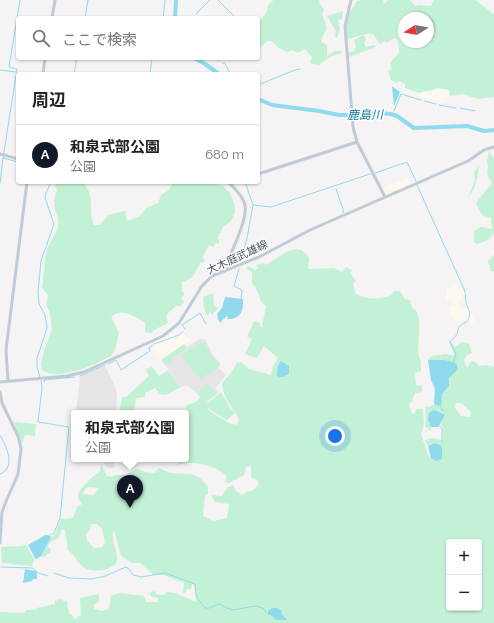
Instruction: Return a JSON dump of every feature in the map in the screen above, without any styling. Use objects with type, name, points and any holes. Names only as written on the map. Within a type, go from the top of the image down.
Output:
[{"type":"main road","points":[[52,16],[54,0]]},
{"type":"main road","points":[[351,0],[344,26],[352,120],[357,142],[384,197]]},
{"type":"main road","points":[[43,72],[45,60]]},
{"type":"main road","points":[[260,173],[357,142]]},
{"type":"main road","name":"大木庭武雄線","points":[[0,382],[67,376],[84,372],[163,336],[179,323],[206,281],[212,276],[259,257],[310,230],[468,160],[484,150],[494,147]]},
{"type":"main road","points":[[0,154],[16,158]]},
{"type":"main road","points":[[8,381],[6,350],[26,184]]},
{"type":"main road","points":[[224,271],[243,222],[245,209],[244,203],[231,184]]},
{"type":"main road","points":[[0,392],[2,403],[18,436],[21,449],[18,474],[6,499],[2,512],[0,543]]},
{"type":"shaded area","points":[[437,88],[449,90],[450,96],[444,98],[444,103],[419,97],[419,93],[424,91],[432,91]]},
{"type":"shaded area","points":[[407,178],[411,183],[389,193],[385,194],[381,188]]},
{"type":"shaded area","points":[[454,283],[457,287],[463,288],[465,294],[461,294],[461,301],[459,301],[461,309],[471,308],[476,325],[463,321],[455,321],[450,312],[449,306],[454,305],[453,301],[446,299],[447,289]]},
{"type":"shaded area","points":[[183,332],[190,341],[161,360],[159,359],[151,343],[173,333],[175,337]]},
{"type":"shaded area","points":[[199,339],[205,339],[213,355],[220,363],[219,368],[226,375],[215,389],[219,392],[207,402],[187,385],[181,387],[166,366],[174,360],[174,357]]},
{"type":"shaded area","points":[[105,366],[117,391],[116,410],[76,410],[80,376]]},
{"type":"shaded area","points":[[103,462],[115,462],[114,468],[106,466]]},
{"type":"green space","points":[[273,0],[319,0],[324,10],[322,14],[327,28],[321,42],[327,45],[327,56],[335,51],[341,51],[342,54],[330,57],[319,65],[310,63],[312,57],[305,49],[298,53],[292,50],[287,52],[279,48],[272,41],[266,42],[263,46],[260,47],[260,20],[266,13],[268,5]]},
{"type":"green space","points":[[362,0],[383,0],[384,4],[389,0],[410,0],[415,6],[431,6],[434,0],[475,0],[494,14],[494,97],[478,99],[463,94],[450,96],[449,90],[437,88],[419,93],[405,88],[405,84],[400,81],[396,83],[391,80],[388,71],[392,69],[390,63],[399,53],[399,48],[434,48],[434,12],[398,12],[398,40],[394,38],[386,43],[385,41],[380,44],[373,34],[347,39],[347,19],[357,1]]},
{"type":"green space","points":[[343,11],[342,19],[338,20],[340,29],[337,38],[335,36],[336,31],[327,16]]},
{"type":"green space","points":[[364,35],[366,40],[364,43],[366,47],[374,45],[376,47],[349,57],[348,53],[354,51],[356,46],[354,40]]},
{"type":"green space","points":[[489,151],[494,158],[494,234],[486,241],[477,244],[474,242],[474,231],[481,227],[492,229],[491,218],[482,215],[476,203],[492,183],[487,174],[487,160]]},
{"type":"green space","points":[[479,165],[475,186],[468,197],[475,181],[474,173]]},
{"type":"green space","points":[[56,184],[84,184],[87,187],[91,198],[91,214],[94,225],[100,225],[108,215],[125,211],[127,221],[140,216],[146,208],[158,203],[161,195],[169,190],[172,184],[214,184],[223,186],[230,193],[234,203],[235,212],[231,221],[223,227],[217,239],[219,239],[219,244],[216,243],[213,247],[209,245],[202,258],[205,260],[203,263],[201,262],[196,272],[190,279],[182,282],[182,292],[185,294],[181,298],[184,302],[180,306],[176,306],[166,315],[168,323],[154,330],[152,333],[145,332],[145,322],[128,314],[115,314],[111,317],[119,333],[115,350],[110,357],[74,372],[57,374],[42,370],[41,363],[52,329],[50,313],[46,305],[48,295],[42,288],[48,247],[58,227],[58,218],[54,206],[57,190],[55,186]]},
{"type":"green space","points":[[294,249],[302,250],[309,258],[308,269],[334,268],[342,272],[346,267],[352,270],[350,273],[356,281],[353,283],[355,293],[363,297],[383,298],[392,295],[393,291],[400,291],[405,299],[410,300],[412,308],[416,310],[419,319],[418,348],[421,361],[421,371],[415,373],[416,385],[422,386],[422,392],[415,393],[409,405],[412,414],[415,413],[416,409],[423,409],[424,424],[421,434],[428,455],[431,458],[435,443],[428,446],[425,440],[431,438],[443,440],[443,428],[440,423],[445,415],[428,420],[431,431],[425,426],[425,406],[430,407],[434,404],[438,406],[442,394],[449,386],[449,378],[445,360],[428,360],[429,358],[432,356],[445,354],[454,356],[449,340],[455,347],[462,342],[469,344],[472,353],[467,355],[464,360],[467,368],[471,361],[475,362],[479,366],[486,365],[494,367],[494,623],[0,623],[0,612],[24,613],[26,610],[36,610],[37,608],[55,604],[55,601],[61,599],[64,601],[67,600],[69,613],[73,616],[74,620],[81,615],[80,598],[99,594],[99,601],[94,605],[94,609],[102,611],[109,609],[111,596],[119,593],[144,596],[146,602],[158,602],[158,598],[152,597],[149,593],[155,591],[156,594],[164,595],[167,592],[175,593],[196,602],[194,585],[192,584],[191,589],[187,589],[185,593],[183,593],[184,582],[164,575],[154,575],[140,563],[132,563],[121,556],[114,529],[113,542],[117,553],[117,558],[116,563],[112,567],[96,571],[89,570],[82,566],[68,550],[65,530],[62,529],[58,539],[51,541],[48,546],[51,550],[50,553],[44,557],[41,556],[51,537],[55,534],[61,519],[73,518],[77,507],[82,504],[78,497],[79,492],[100,471],[101,464],[107,476],[112,477],[115,475],[127,475],[138,469],[145,472],[154,473],[159,468],[170,473],[191,474],[199,477],[208,486],[208,494],[205,495],[203,516],[214,521],[227,518],[229,504],[215,502],[211,495],[222,496],[227,488],[233,485],[236,491],[242,495],[254,490],[259,483],[251,477],[251,466],[246,467],[244,475],[229,483],[225,482],[227,476],[210,466],[196,463],[177,465],[179,462],[189,462],[189,410],[186,410],[187,409],[186,405],[196,402],[201,396],[197,393],[207,384],[217,393],[207,401],[201,397],[208,403],[221,392],[230,408],[235,413],[227,420],[209,409],[208,410],[229,423],[237,425],[239,419],[226,398],[222,388],[222,383],[237,363],[241,362],[249,369],[271,375],[273,366],[278,358],[264,346],[257,358],[245,354],[252,339],[247,337],[254,321],[260,323],[260,327],[262,327],[266,306],[261,301],[255,286],[252,283],[251,271],[246,269],[248,266],[255,270],[258,268],[256,265],[264,263],[266,265],[286,252]],"holes":[[[456,403],[461,403],[471,412],[470,417],[461,416],[455,408]],[[87,487],[99,488],[94,495],[82,494]],[[91,524],[97,524],[102,529],[105,542],[102,547],[94,548],[87,540],[86,534],[90,530]]]},
{"type":"green space","points":[[494,255],[494,271],[491,271],[488,261]]},
{"type":"green space","points":[[213,293],[214,305],[218,308],[212,315],[210,312],[207,316],[203,305],[203,297]]},
{"type":"green space","points":[[201,342],[205,343],[219,364],[211,374],[208,373],[202,379],[195,374],[181,355]]},
{"type":"green space","points":[[184,344],[187,348],[174,357],[174,360],[166,366],[161,360]]},
{"type":"green space","points":[[152,367],[159,376],[168,370],[181,387],[166,395],[160,394],[155,388],[145,393],[145,397],[136,398],[134,410],[120,410],[122,397],[126,397],[149,376],[146,369]]},
{"type":"green space","points":[[14,422],[36,424],[35,436],[25,435],[21,446]]},
{"type":"green space","points":[[26,545],[35,559],[32,566],[2,563],[1,547]]},
{"type":"water","points":[[392,86],[400,92],[394,106]]},
{"type":"water","points":[[225,297],[243,299],[243,307],[239,316],[232,319],[227,319],[228,317],[226,316],[221,323],[218,320],[217,314],[222,308]]},
{"type":"water","points":[[428,360],[445,360],[456,363],[458,369],[449,378],[449,386],[442,394],[441,405],[438,406],[434,404],[435,389],[431,380]]},
{"type":"water","points":[[281,361],[289,366],[289,374],[279,377],[277,375],[278,366]]},
{"type":"water","points":[[434,410],[445,415],[438,427],[431,427],[428,420],[429,413]]},
{"type":"water","points":[[435,443],[442,446],[442,459],[436,461],[431,458],[428,446]]},
{"type":"water","points":[[45,535],[51,537],[41,556],[37,559],[28,545]]},
{"type":"water","points":[[25,569],[36,571],[37,579],[23,583]]},
{"type":"water","points":[[272,608],[278,608],[281,610],[282,615],[287,619],[276,620],[271,615],[268,615],[268,611]]},
{"type":"waterway","points":[[17,16],[20,0]]},
{"type":"waterway","points":[[85,16],[88,0]]},
{"type":"waterway","points":[[163,16],[165,0]]},
{"type":"waterway","name":"鹿島川","points":[[175,16],[176,0]]},
{"type":"waterway","points":[[196,14],[210,0]]},
{"type":"waterway","points":[[218,0],[234,16]]},
{"type":"waterway","points":[[16,24],[9,67],[17,69],[17,72]]},
{"type":"waterway","points":[[74,72],[77,60]]},
{"type":"waterway","points":[[150,72],[152,60]]},
{"type":"waterway","name":"鹿島川","points":[[198,60],[216,72]]},
{"type":"waterway","points":[[222,63],[225,63],[229,72]]},
{"type":"waterway","points":[[260,84],[300,69]]},
{"type":"waterway","points":[[0,70],[16,72]]},
{"type":"waterway","points":[[16,75],[3,158],[16,161]]},
{"type":"waterway","points":[[394,111],[401,94],[421,100]]},
{"type":"waterway","name":"鹿島川","points":[[260,100],[272,105],[339,115],[379,113],[391,114],[397,116],[414,128],[467,126],[484,131],[494,130]]},
{"type":"waterway","points":[[424,101],[436,104]]},
{"type":"waterway","points":[[439,105],[456,108]]},
{"type":"waterway","points":[[460,108],[475,111]]},
{"type":"waterway","points":[[0,184],[3,158]]},
{"type":"waterway","points":[[375,173],[407,162],[416,181]]},
{"type":"waterway","points":[[246,184],[253,205],[271,207],[370,174]]},
{"type":"waterway","points":[[40,377],[37,367],[37,358],[47,328],[45,315],[39,304],[38,292],[41,261],[54,224],[45,198],[50,184]]},
{"type":"waterway","points":[[417,185],[464,289],[466,303],[470,312],[467,322],[459,327],[455,337],[450,342],[456,354],[454,362]]},
{"type":"waterway","points":[[336,189],[343,213]]},
{"type":"waterway","points":[[241,262],[253,205]]},
{"type":"waterway","points":[[239,269],[234,286],[242,290],[241,299]]},
{"type":"waterway","points":[[185,329],[182,325],[200,313],[206,324]]},
{"type":"waterway","points":[[154,344],[179,335],[183,332]]},
{"type":"waterway","points":[[108,364],[116,360],[121,370],[150,351],[149,348],[152,345]]},
{"type":"waterway","points":[[80,376],[105,365]]},
{"type":"waterway","points":[[44,382],[44,380],[75,377]]},
{"type":"waterway","points":[[41,380],[42,388],[38,422],[69,427],[60,518],[54,533],[50,535]]},
{"type":"waterway","points":[[440,405],[443,411]]},
{"type":"waterway","points":[[438,424],[442,429],[442,442]]},
{"type":"waterway","points":[[0,435],[9,456],[8,467],[0,474]]},
{"type":"waterway","points":[[1,567],[33,568],[38,573],[48,576]]},
{"type":"waterway","points":[[54,573],[69,578],[92,579],[105,576],[126,567],[133,575],[141,577],[165,573],[195,584],[197,596],[205,608],[219,604],[232,610],[256,606],[263,608],[267,613]]},
{"type":"place","name":"和泉式部公園","points":[[130,508]]}]
